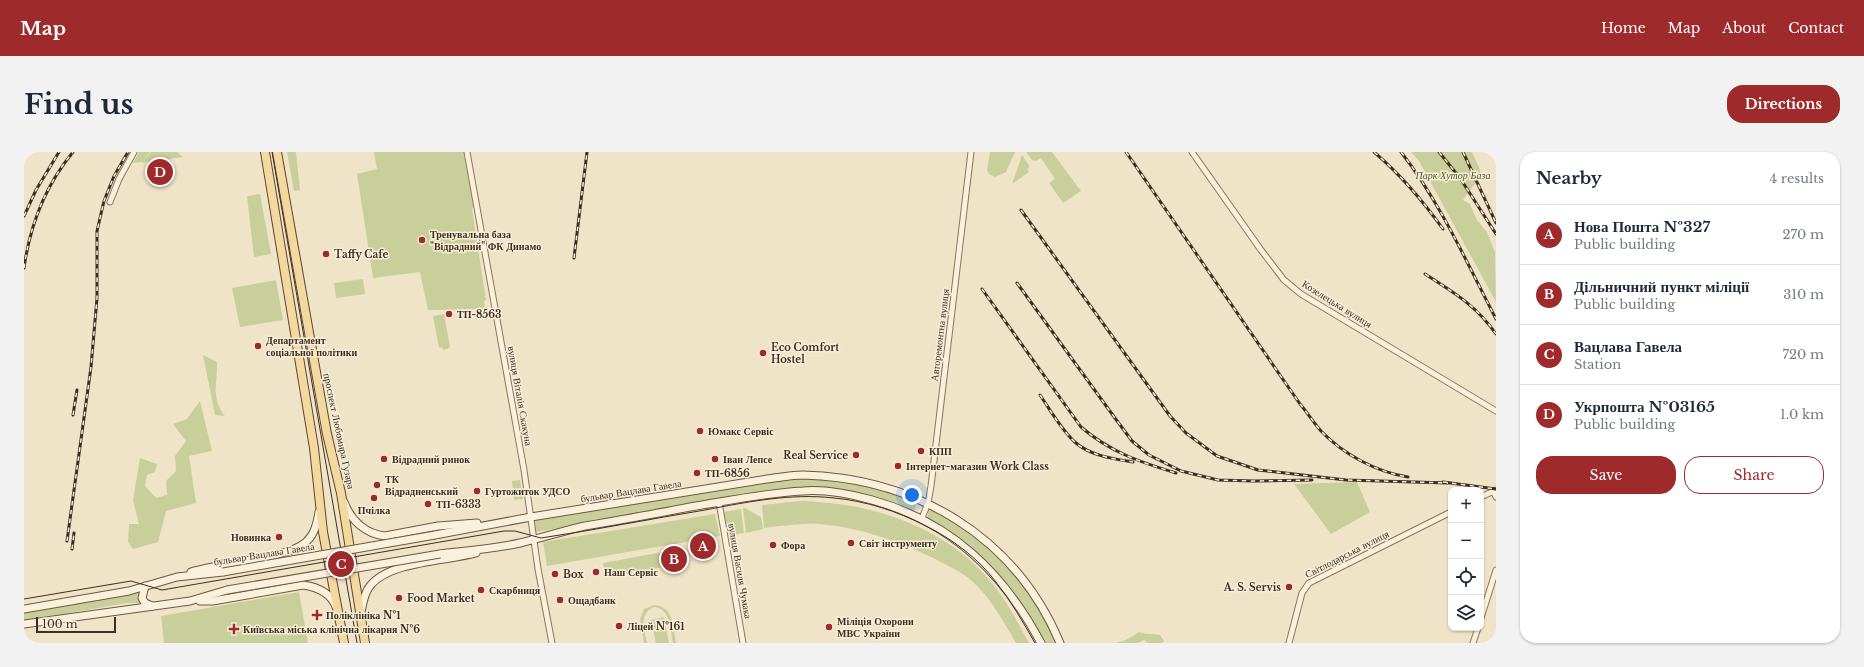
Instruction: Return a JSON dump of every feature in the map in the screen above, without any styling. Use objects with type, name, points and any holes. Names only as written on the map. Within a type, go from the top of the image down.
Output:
[{"type":"main road","points":[[265,152],[306,398],[321,502],[323,532],[344,643]]},
{"type":"main road","name":"проспект Любомира Гузара","points":[[277,152],[327,434],[341,493],[365,643]]},
{"type":"main road","name":"бульвар Вацлава Гавела","points":[[24,609],[130,591],[177,577],[223,572],[530,517],[767,479],[801,475],[863,481],[928,503],[963,523],[987,542],[1008,562],[1041,606],[1060,643]]},
{"type":"main road","points":[[360,616],[365,594],[369,586],[386,573],[404,567],[461,557],[583,527],[744,497],[798,491],[832,492],[880,503],[906,511],[922,518],[954,538],[979,558],[1011,595],[1028,618],[1041,643]]},
{"type":"main road","points":[[341,493],[347,508],[357,523],[371,533],[378,535],[386,536],[438,526],[505,522]]},
{"type":"main road","points":[[177,577],[207,567],[288,552],[301,546],[308,541],[314,532],[321,502]]},
{"type":"main road","points":[[24,624],[133,608],[153,607],[190,601],[227,590],[440,554],[499,547]]},
{"type":"main road","points":[[145,586],[142,598],[145,603],[153,607]]},
{"type":"main road","points":[[190,601],[213,601],[296,586],[309,586],[322,591],[332,600],[340,622]]},
{"type":"street","points":[[110,202],[119,180],[134,152]]},
{"type":"street","name":"вулиця Віталія Скакуна","points":[[467,152],[520,444],[530,517],[552,643]]},
{"type":"street","name":"Авторемонтна вулиця","points":[[922,518],[928,503],[936,447],[971,152]]},
{"type":"street","name":"Козелецька вулиця","points":[[1192,152],[1261,250],[1290,284],[1301,294],[1496,411]]},
{"type":"street","points":[[1484,495],[1494,490],[1496,498]]},
{"type":"street","name":"вулиця Василя Чумака","points":[[719,502],[744,643]]},
{"type":"street","name":"Світлодарська вулиця","points":[[1289,643],[1302,594],[1309,583],[1448,514]]},
{"type":"street","points":[[1484,608],[1496,570]]},
{"type":"street","points":[[1473,643],[1477,631]]},
{"type":"green space","points":[[139,152],[150,152],[145,159],[151,152],[177,152],[183,157],[142,163],[144,160],[142,162],[133,163]]},
{"type":"green space","points":[[287,152],[296,152],[300,190],[294,191]]},
{"type":"green space","name":"Тренувальна база \"Відрадний\" ФК Динамо","points":[[374,152],[464,152],[474,205],[472,209],[486,300],[484,301],[485,309],[428,310],[420,272],[373,278],[357,174],[377,169]]},
{"type":"green space","points":[[990,152],[1015,152],[1006,172],[995,177],[989,174],[987,170]]},
{"type":"green space","points":[[1026,152],[1052,152],[1081,191],[1063,203],[1049,183],[1055,179],[1041,158],[1036,161],[1032,160]]},
{"type":"green space","name":"Парк Хутор База","points":[[1411,152],[1472,152],[1481,175],[1463,200],[1470,204],[1477,220],[1487,232],[1495,252],[1496,302],[1419,161]]},
{"type":"green space","points":[[1022,155],[1030,167],[1027,169],[1029,172],[1012,184]]},
{"type":"green space","points":[[260,194],[271,254],[254,257],[247,196]]},
{"type":"green space","points":[[363,279],[365,294],[336,298],[334,283]]},
{"type":"green space","points":[[276,280],[283,320],[240,327],[232,288]]},
{"type":"green space","points":[[444,314],[450,346],[449,348],[443,350],[442,347],[439,348],[433,316]]},
{"type":"green space","points":[[203,355],[217,362],[216,396],[220,409],[225,416],[215,415]]},
{"type":"green space","points":[[200,401],[212,451],[189,456],[196,503],[166,511],[158,542],[133,549],[128,542],[129,524],[139,524],[133,500],[140,458],[157,464],[155,472],[147,475],[145,486],[156,498],[167,495],[166,481],[176,471],[175,456],[186,441],[173,424],[187,419]]},
{"type":"green space","points":[[801,478],[834,480],[884,489],[917,502],[915,509],[912,510],[877,498],[843,490],[826,488],[772,489],[536,532],[534,521],[771,481]]},
{"type":"green space","points":[[520,480],[523,499],[514,500],[512,481]]},
{"type":"green space","points":[[1357,482],[1370,512],[1331,534],[1294,484]]},
{"type":"green space","points":[[801,501],[855,507],[881,513],[906,521],[952,546],[973,563],[992,583],[1007,605],[1029,643],[1016,643],[991,602],[972,581],[953,568],[933,558],[878,536],[849,528],[819,524],[805,524],[764,528],[762,505]]},
{"type":"green space","points":[[743,508],[761,517],[763,529],[746,533]]},
{"type":"green space","points":[[931,508],[959,524],[979,539],[1007,565],[1035,603],[1051,629],[1057,643],[1043,643],[1032,623],[1008,587],[980,557],[965,544],[928,518],[928,512]]},
{"type":"green space","points":[[741,509],[744,533],[728,536],[723,512]]},
{"type":"green space","points":[[715,514],[720,536],[547,566],[543,542]]},
{"type":"green space","points":[[662,552],[664,567],[606,577],[603,563]]},
{"type":"green space","points":[[140,590],[139,595],[143,603],[127,603],[24,621],[24,610]]},
{"type":"green space","name":"Київська міська клінічна лікарня №6","points":[[299,592],[308,643],[164,643],[161,616]]},
{"type":"green space","points":[[654,605],[661,606],[669,613],[673,624],[676,643],[673,643],[667,616],[660,609],[654,607],[649,610],[644,618],[647,643],[644,643],[640,619],[644,609]]},
{"type":"green space","points":[[664,617],[669,643],[656,643],[651,620]]},
{"type":"green space","points":[[1139,632],[1160,635],[1164,641],[1162,643],[1148,643],[1144,640],[1138,643],[1116,643],[1126,640]]},
{"type":"tram line","points":[[272,152],[357,643]]},
{"type":"tram line","points":[[24,599],[131,581],[162,590],[504,531],[515,531],[541,538],[753,501],[785,497],[818,497],[846,499],[893,511],[926,526],[955,543],[973,557],[989,573],[1012,604],[1035,643]]},
{"type":"railway","points":[[24,216],[36,190],[59,152]]},
{"type":"railway","points":[[24,268],[30,237],[40,207],[54,178],[73,152]]},
{"type":"railway","points":[[67,541],[91,367],[97,298],[97,231],[104,201],[114,176],[128,152]]},
{"type":"railway","points":[[574,258],[587,152]]},
{"type":"railway","points":[[1126,152],[1300,404],[1321,431],[1339,447],[1361,461],[1384,471],[1408,477]]},
{"type":"railway","points":[[1374,152],[1411,188],[1443,229]]},
{"type":"railway","points":[[1401,152],[1441,212],[1496,319]]},
{"type":"railway","points":[[1439,152],[1460,178],[1496,234]]},
{"type":"railway","points":[[1463,152],[1496,223]]},
{"type":"railway","points":[[1021,210],[1170,416],[1186,433],[1217,456],[1258,470],[1346,480],[1448,483]]},
{"type":"railway","points":[[1425,274],[1464,300],[1481,315],[1496,334]]},
{"type":"railway","points":[[1017,283],[1132,441],[1149,455],[1181,471],[1218,480],[1312,480]]},
{"type":"railway","points":[[982,289],[1081,427],[1114,450],[1150,465],[1176,473]]},
{"type":"railway","points":[[73,415],[77,390]]},
{"type":"railway","points":[[1040,395],[1066,433],[1076,443],[1096,454],[1133,462]]},
{"type":"railway","points":[[1443,482],[1496,489]]},
{"type":"railway","points":[[72,549],[74,533]]},
{"type":"place","name":"Укрпошта №03165","points":[[160,172]]},
{"type":"place","name":"Тренувальна база \"Відрадний\" ФК Динамо","points":[[422,240]]},
{"type":"place","name":"Taffy Cafe","points":[[326,254]]},
{"type":"place","name":"ТП-8563","points":[[449,314]]},
{"type":"place","name":"Департамент соціальної політики","points":[[258,346]]},
{"type":"place","name":"Eco Comfort Hostel","points":[[763,353]]},
{"type":"place","name":"Юмакс Сервіс","points":[[700,431]]},
{"type":"place","name":"КПП","points":[[921,451]]},
{"type":"place","name":"Real Service","points":[[856,455]]},
{"type":"place","name":"Відрадний ринок","points":[[384,459]]},
{"type":"place","name":"Іван Лепсе","points":[[715,459]]},
{"type":"place","name":"Інтернет-магазин Work Class","points":[[898,466]]},
{"type":"place","name":"ТП-6856","points":[[697,473]]},
{"type":"place","name":"ТК Відрадненський","points":[[377,485]]},
{"type":"place","name":"Гуртожиток УДСО","points":[[477,491]]},
{"type":"place","name":"Пчілка","points":[[374,498]]},
{"type":"place","name":"ТП-6333","points":[[428,504]]},
{"type":"place","name":"Новинка","points":[[279,537]]},
{"type":"place","name":"Світ інструменту","points":[[851,543]]},
{"type":"place","name":"Фора","points":[[773,545]]},
{"type":"place","name":"Нова Пошта №327","points":[[703,546]]},
{"type":"place","name":"Дільничний пункт міліції","points":[[674,559]]},
{"type":"place","name":"Вацлава Гавела","points":[[341,564]]},
{"type":"place","name":"Наш Сервіс","points":[[596,572]]},
{"type":"place","name":"Box","points":[[555,574]]},
{"type":"place","name":"A. S. Servis","points":[[1289,587]]},
{"type":"place","name":"Скарбниця","points":[[481,590]]},
{"type":"place","name":"Food Market","points":[[399,598]]},
{"type":"place","name":"Ощадбанк","points":[[560,600]]},
{"type":"place","name":"Поліклініка №1","points":[[317,615]]},
{"type":"place","name":"Ліцей №161","points":[[619,626]]},
{"type":"place","name":"Міліція Охорони МВС України","points":[[829,627]]},
{"type":"place","name":"Київська міська клінічна лікарня №6","points":[[234,629]]}]
